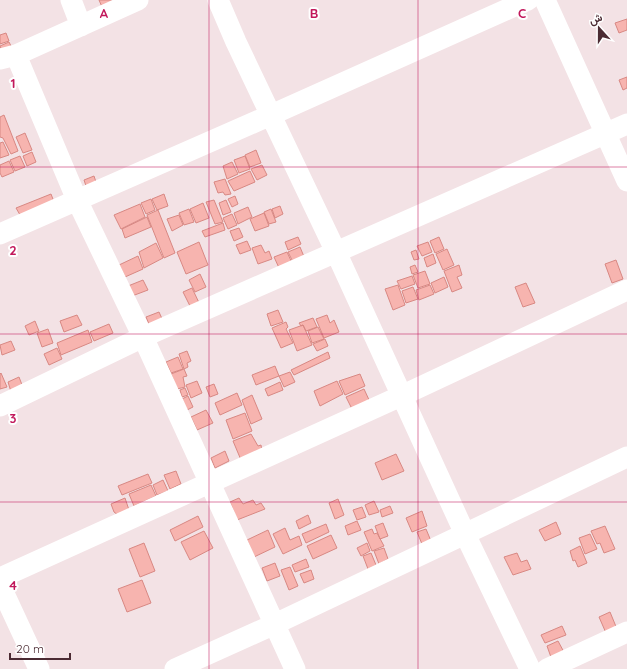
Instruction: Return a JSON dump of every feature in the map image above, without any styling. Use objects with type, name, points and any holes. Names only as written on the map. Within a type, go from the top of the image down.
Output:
[{"type":"street","points":[[71,0],[81,26]]},
{"type":"street","points":[[138,0],[8,57],[143,337],[295,669]]},
{"type":"street","points":[[218,0],[236,42],[336,252],[465,534],[530,669]]},
{"type":"street","points":[[0,234],[528,0]]},
{"type":"street","points":[[545,0],[627,181]]},
{"type":"street","points":[[0,406],[143,337],[627,124]]},
{"type":"street","points":[[0,578],[401,396],[627,290]]},
{"type":"street","points":[[175,669],[275,624],[627,457]]},
{"type":"street","points":[[0,585],[8,622],[39,669]]},
{"type":"street","points":[[547,669],[627,632]]},
{"type":"building","points":[[99,0],[119,0],[102,7]]},
{"type":"building","points":[[627,19],[627,30],[619,33],[615,23]]},
{"type":"building","points":[[6,33],[9,41],[0,44],[0,35]]},
{"type":"building","points":[[9,42],[14,52],[4,56],[0,46]]},
{"type":"building","points":[[627,77],[627,88],[623,90],[619,80]]},
{"type":"building","points":[[4,115],[18,151],[11,154],[3,138],[0,137],[0,117]]},
{"type":"building","points":[[25,133],[32,150],[23,153],[16,137]]},
{"type":"building","points":[[3,142],[9,155],[0,158],[0,143]]},
{"type":"building","points":[[256,150],[261,163],[250,167],[245,155]]},
{"type":"building","points":[[32,152],[36,162],[27,166],[23,156]]},
{"type":"building","points":[[20,156],[25,167],[15,171],[10,160]]},
{"type":"building","points":[[245,156],[250,169],[239,173],[234,160]]},
{"type":"building","points":[[9,161],[14,172],[2,177],[0,173],[0,165]]},
{"type":"building","points":[[232,162],[238,174],[227,179],[223,166]]},
{"type":"building","points":[[262,165],[267,175],[257,180],[251,169]]},
{"type":"building","points":[[250,171],[255,182],[234,191],[228,181]]},
{"type":"building","points":[[94,176],[98,188],[86,186],[84,180]]},
{"type":"building","points":[[225,179],[231,194],[225,195],[223,192],[218,193],[214,182]]},
{"type":"building","points":[[51,194],[56,207],[23,220],[16,208]]},
{"type":"building","points":[[164,194],[168,206],[157,210],[152,199]]},
{"type":"building","points":[[235,196],[238,204],[232,207],[228,199]]},
{"type":"building","points":[[151,199],[155,210],[146,214],[141,203]]},
{"type":"building","points":[[214,200],[223,222],[215,224],[206,202]]},
{"type":"building","points":[[226,200],[231,212],[223,215],[219,203]]},
{"type":"building","points":[[203,203],[209,218],[196,223],[190,209]]},
{"type":"building","points":[[140,204],[145,217],[121,229],[114,215]]},
{"type":"building","points":[[280,206],[283,214],[275,218],[272,209]]},
{"type":"building","points":[[248,207],[252,217],[238,224],[234,213]]},
{"type":"building","points":[[189,209],[194,222],[184,225],[179,213]]},
{"type":"building","points":[[271,209],[276,222],[269,224],[264,212]]},
{"type":"building","points":[[158,210],[175,253],[164,258],[147,215]]},
{"type":"building","points":[[264,213],[269,226],[255,231],[250,219]]},
{"type":"building","points":[[232,214],[237,225],[228,229],[223,218]]},
{"type":"building","points":[[179,215],[183,225],[172,231],[167,219]]},
{"type":"building","points":[[147,217],[151,227],[125,238],[122,229]]},
{"type":"building","points":[[223,223],[225,230],[205,237],[202,231]]},
{"type":"building","points":[[239,228],[243,237],[234,241],[230,231]]},
{"type":"building","points":[[298,237],[301,244],[288,250],[285,242]]},
{"type":"building","points":[[439,237],[444,249],[435,253],[430,241]]},
{"type":"building","points":[[247,241],[251,250],[240,254],[236,245]]},
{"type":"building","points":[[199,242],[208,265],[186,274],[177,252]]},
{"type":"building","points":[[428,242],[432,252],[422,256],[417,246]]},
{"type":"building","points":[[156,243],[163,258],[144,268],[139,252]]},
{"type":"building","points":[[261,245],[265,253],[269,251],[272,259],[258,264],[252,248]]},
{"type":"building","points":[[300,247],[305,259],[294,264],[288,252]]},
{"type":"building","points":[[447,249],[454,265],[443,270],[436,254]]},
{"type":"building","points":[[416,250],[419,259],[414,260],[411,252]]},
{"type":"building","points":[[287,252],[293,265],[280,270],[274,257]]},
{"type":"building","points":[[433,254],[436,263],[427,267],[424,258]]},
{"type":"building","points":[[138,256],[143,269],[125,277],[119,265]]},
{"type":"building","points":[[616,260],[623,279],[612,283],[605,264]]},
{"type":"building","points":[[415,265],[418,272],[412,274],[410,267]]},
{"type":"building","points":[[459,265],[462,275],[457,277],[462,288],[452,292],[444,271]]},
{"type":"building","points":[[425,271],[430,284],[418,288],[413,275]]},
{"type":"building","points":[[200,274],[206,287],[195,292],[189,280]]},
{"type":"building","points":[[412,276],[415,284],[401,289],[397,281]]},
{"type":"building","points":[[444,277],[448,287],[435,293],[431,283]]},
{"type":"building","points":[[143,280],[148,290],[132,296],[128,286]]},
{"type":"building","points":[[526,283],[535,303],[523,307],[515,287]]},
{"type":"building","points":[[398,285],[405,305],[393,310],[385,289]]},
{"type":"building","points":[[430,285],[434,294],[419,300],[416,290]]},
{"type":"building","points":[[413,287],[418,299],[406,303],[402,291]]},
{"type":"building","points":[[192,288],[202,309],[193,312],[183,292]]},
{"type":"building","points":[[278,310],[283,322],[271,326],[267,314]]},
{"type":"building","points":[[159,312],[164,323],[151,329],[146,317]]},
{"type":"building","points":[[77,315],[82,325],[64,332],[60,321]]},
{"type":"building","points":[[327,315],[330,323],[334,320],[339,332],[324,338],[316,319]]},
{"type":"building","points":[[313,318],[317,327],[306,331],[303,325],[301,326],[299,323]]},
{"type":"building","points":[[35,321],[39,331],[29,335],[25,326]]},
{"type":"building","points":[[286,322],[288,327],[286,329],[293,343],[281,348],[272,328]]},
{"type":"building","points":[[109,324],[113,333],[94,341],[90,332]]},
{"type":"building","points":[[303,325],[312,345],[297,351],[289,330]]},
{"type":"building","points":[[318,327],[324,339],[312,343],[308,331]]},
{"type":"building","points":[[48,329],[53,343],[42,347],[37,333]]},
{"type":"building","points":[[88,330],[92,342],[61,355],[57,343]]},
{"type":"building","points":[[325,339],[328,346],[317,351],[313,344]]},
{"type":"building","points":[[11,341],[15,350],[2,355],[0,345]]},
{"type":"building","points":[[57,348],[62,359],[49,365],[44,354]]},
{"type":"building","points":[[187,351],[191,361],[187,363],[188,367],[184,369],[179,354]]},
{"type":"building","points":[[328,352],[330,358],[294,375],[291,370]]},
{"type":"building","points":[[178,357],[183,369],[171,373],[166,362]]},
{"type":"building","points":[[275,366],[279,376],[256,385],[252,375]]},
{"type":"building","points":[[184,369],[187,376],[183,377],[185,387],[177,389],[171,374]]},
{"type":"building","points":[[290,372],[295,382],[284,387],[279,376]]},
{"type":"building","points":[[1,373],[7,387],[0,389],[0,374]]},
{"type":"building","points":[[360,374],[365,386],[345,395],[339,381]]},
{"type":"building","points":[[19,377],[24,390],[12,395],[8,382]]},
{"type":"building","points":[[197,381],[202,393],[191,398],[186,385]]},
{"type":"building","points":[[337,381],[343,394],[320,406],[314,391]]},
{"type":"building","points":[[280,382],[283,390],[268,396],[265,389]]},
{"type":"building","points":[[214,384],[218,394],[210,397],[206,387]]},
{"type":"building","points":[[185,388],[188,395],[182,397],[180,390]]},
{"type":"building","points":[[364,389],[370,402],[352,409],[346,397]]},
{"type":"building","points":[[237,393],[242,405],[220,415],[215,403]]},
{"type":"building","points":[[252,395],[262,419],[251,424],[242,400]]},
{"type":"building","points":[[188,396],[193,407],[187,410],[182,399]]},
{"type":"building","points":[[206,410],[213,423],[197,430],[191,417]]},
{"type":"building","points":[[245,413],[252,431],[233,439],[226,420]]},
{"type":"building","points":[[251,434],[258,446],[261,445],[262,451],[241,460],[233,441]]},
{"type":"building","points":[[225,451],[229,461],[215,468],[211,458]]},
{"type":"building","points":[[396,454],[404,471],[382,480],[375,463]]},
{"type":"building","points":[[176,471],[181,484],[170,489],[164,475]]},
{"type":"building","points":[[148,474],[152,483],[122,495],[118,486]]},
{"type":"building","points":[[163,480],[168,491],[157,495],[153,485]]},
{"type":"building","points":[[151,485],[156,496],[134,506],[129,494]]},
{"type":"building","points":[[125,498],[129,510],[118,515],[114,512],[111,504]]},
{"type":"building","points":[[239,498],[243,504],[253,500],[256,505],[261,503],[265,509],[237,520],[230,502]]},
{"type":"building","points":[[338,499],[344,515],[335,519],[329,503]]},
{"type":"building","points":[[374,501],[379,512],[369,515],[365,505]]},
{"type":"building","points":[[390,506],[393,513],[382,517],[380,510]]},
{"type":"building","points":[[362,507],[366,517],[357,520],[353,510]]},
{"type":"building","points":[[422,511],[427,526],[412,532],[406,518]]},
{"type":"building","points":[[308,515],[311,523],[299,529],[296,521]]},
{"type":"building","points":[[198,516],[203,527],[175,541],[170,530]]},
{"type":"building","points":[[357,521],[361,530],[348,535],[345,526]]},
{"type":"building","points":[[556,522],[561,534],[545,541],[539,530]]},
{"type":"building","points":[[383,523],[388,536],[380,539],[375,526]]},
{"type":"building","points":[[326,524],[329,532],[306,543],[302,534]]},
{"type":"building","points":[[605,526],[615,549],[604,553],[600,543],[597,544],[591,531]]},
{"type":"building","points":[[285,528],[290,540],[299,536],[302,545],[283,554],[273,534]]},
{"type":"building","points":[[372,529],[374,534],[377,533],[384,546],[372,551],[364,532]]},
{"type":"building","points":[[426,529],[431,541],[422,544],[417,532]]},
{"type":"building","points":[[268,530],[275,547],[254,557],[247,540]]},
{"type":"building","points":[[204,531],[213,548],[190,560],[181,542]]},
{"type":"building","points":[[590,534],[597,549],[585,554],[579,538]]},
{"type":"building","points":[[331,535],[337,548],[313,559],[307,546]]},
{"type":"building","points":[[144,543],[155,571],[140,577],[129,549]]},
{"type":"building","points":[[367,543],[370,551],[361,556],[357,548]]},
{"type":"building","points":[[580,546],[587,563],[578,567],[575,560],[573,561],[570,551]]},
{"type":"building","points":[[384,548],[388,559],[379,564],[374,551]]},
{"type":"building","points":[[371,553],[376,565],[368,569],[363,556]]},
{"type":"building","points":[[517,553],[521,562],[527,560],[531,569],[513,575],[504,557]]},
{"type":"building","points":[[306,559],[309,567],[295,572],[292,565]]},
{"type":"building","points":[[275,563],[280,576],[267,581],[262,568]]},
{"type":"building","points":[[290,567],[298,586],[289,590],[281,570]]},
{"type":"building","points":[[311,570],[314,579],[304,583],[300,574]]},
{"type":"building","points":[[142,580],[151,603],[127,612],[118,589]]},
{"type":"building","points":[[610,612],[617,629],[606,633],[599,617]]},
{"type":"building","points":[[562,626],[566,635],[545,643],[541,635]]},
{"type":"building","points":[[558,641],[565,654],[552,660],[547,646]]}]
